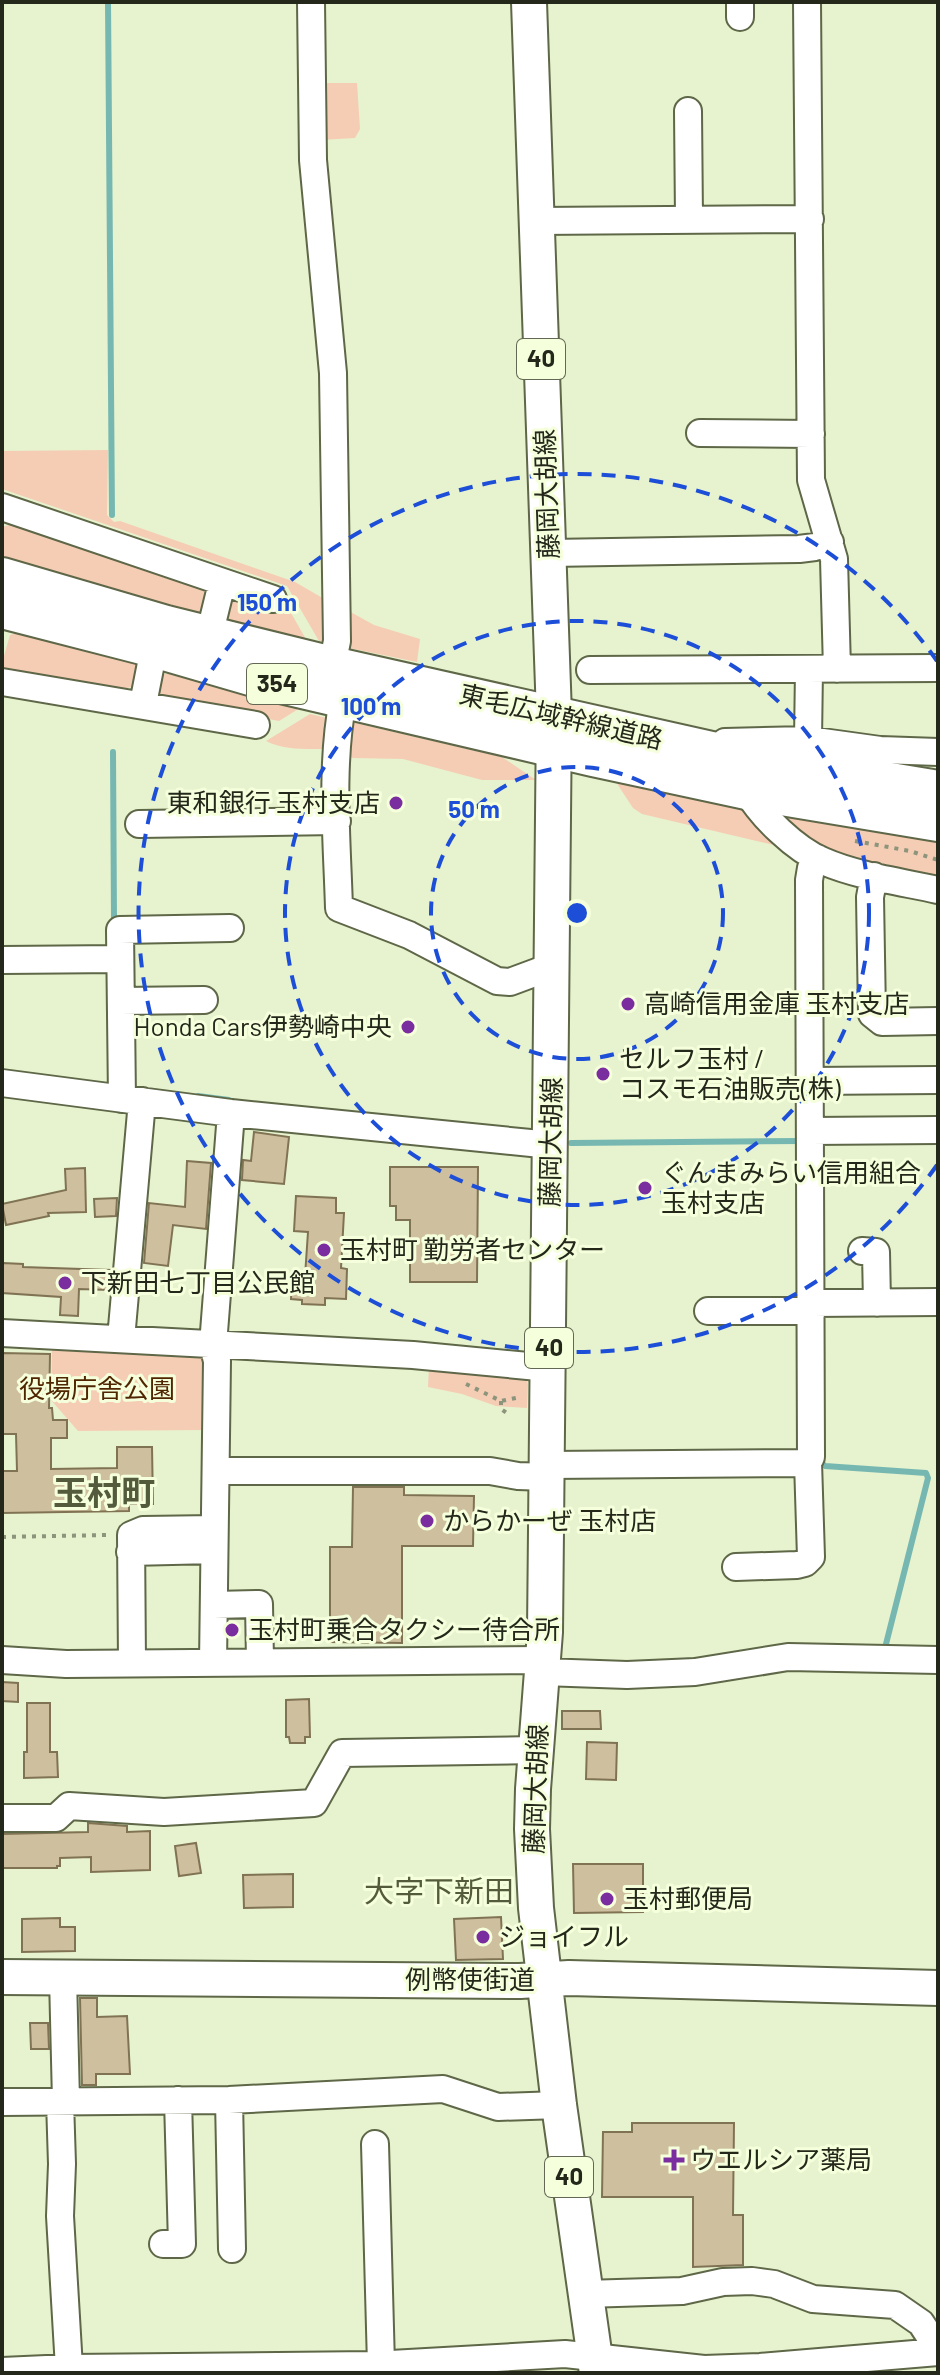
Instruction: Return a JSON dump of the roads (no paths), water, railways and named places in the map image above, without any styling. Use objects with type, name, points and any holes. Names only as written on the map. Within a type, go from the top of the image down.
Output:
[{"type":"highway","name":"東毛広域幹線道路","points":[[2,577],[209,636],[338,683],[554,732],[746,790],[938,822]]},
{"type":"highway","name":"東毛広域幹線道路","points":[[2,609],[264,680],[338,683]]},
{"type":"highway","name":"東毛広域幹線道路","points":[[554,732],[698,748],[803,769],[938,790]]},
{"type":"main road","name":"藤岡大胡線","points":[[529,2],[554,732],[551,1145],[540,1381],[547,1471],[543,1666],[535,1750],[533,1842],[543,1980],[596,2365]]},
{"type":"main road","name":"例幣使街道","points":[[2,1977],[569,1978],[938,1988]]},
{"type":"street","points":[[311,2],[313,160],[333,373],[339,908],[409,935],[497,981],[510,982],[553,966]]},
{"type":"street","points":[[807,2],[813,491],[834,559],[837,669]]},
{"type":"street","points":[[688,111],[689,219]]},
{"type":"street","points":[[537,221],[810,219]]},
{"type":"street","points":[[700,433],[811,434]]},
{"type":"street","points":[[2,507],[273,599]]},
{"type":"street","points":[[550,553],[799,549],[830,542]]},
{"type":"street","points":[[209,636],[222,583]]},
{"type":"street","points":[[143,704],[154,648]]},
{"type":"street","points":[[590,670],[938,668]]},
{"type":"street","points":[[808,740],[809,669]]},
{"type":"street","points":[[2,682],[256,725]]},
{"type":"street","points":[[698,748],[733,741],[808,740],[880,750],[938,752]]},
{"type":"street","points":[[746,790],[765,816],[817,858],[874,876],[938,890]]},
{"type":"street","points":[[139,824],[337,821]]},
{"type":"street","points":[[736,1567],[797,1565],[811,1557],[808,1462],[812,1449],[809,880],[817,858]]},
{"type":"street","points":[[874,876],[870,897],[872,1014],[882,1022],[938,1021]]},
{"type":"street","points":[[121,1339],[132,1100],[121,1001],[120,930],[230,928]]},
{"type":"street","points":[[2,960],[120,959]]},
{"type":"street","points":[[121,1001],[204,1000]]},
{"type":"street","points":[[810,1081],[938,1080]]},
{"type":"street","points":[[2,1083],[231,1113],[551,1145]]},
{"type":"street","points":[[213,1663],[217,1361],[213,1345],[231,1113]]},
{"type":"street","points":[[811,1131],[938,1130]]},
{"type":"street","points":[[862,1251],[876,1252],[877,1303]]},
{"type":"street","points":[[708,1311],[938,1302]]},
{"type":"street","points":[[2,1333],[446,1358],[540,1381]]},
{"type":"street","points":[[216,1471],[490,1471],[518,1476],[547,1471],[808,1462]]},
{"type":"street","points":[[132,1663],[130,1543],[143,1530],[214,1540]]},
{"type":"street","points":[[214,1605],[259,1604],[260,1662]]},
{"type":"street","points":[[2,1660],[66,1664],[260,1662],[543,1666],[614,1675],[695,1672],[788,1657],[938,1660]]},
{"type":"street","points":[[2,1818],[56,1818],[69,1806],[164,1812],[314,1803],[342,1753],[535,1750]]},
{"type":"street","points":[[63,1977],[60,2216],[69,2368]]},
{"type":"street","points":[[2,2102],[229,2100],[443,2089],[498,2107],[559,2105]]},
{"type":"street","points":[[163,2244],[182,2244],[178,2100]]},
{"type":"street","points":[[229,2100],[232,2249]]},
{"type":"street","points":[[375,2144],[381,2365]]},
{"type":"street","points":[[2,2371],[381,2365],[565,2354],[596,2365],[704,2369],[938,2351],[921,2323],[895,2305],[813,2299],[774,2284],[723,2282],[682,2291],[585,2294]]},
{"type":"waterway","points":[[108,2],[112,515]]},
{"type":"waterway","points":[[113,752],[114,920]]},
{"type":"waterway","points":[[198,1096],[229,1100]]},
{"type":"waterway","points":[[571,1143],[801,1141]]},
{"type":"waterway","points":[[822,1463],[825,1466],[926,1473],[928,1478],[885,1648]]},
{"type":"place","name":"東和銀行 玉村支店","points":[[396,803]]},
{"type":"place","name":"高崎信用金庫 玉村支店","points":[[628,1004]]},
{"type":"place","name":"Honda Cars伊勢崎中央","points":[[408,1027]]},
{"type":"place","name":"セルフ玉村 / コスモ石油販売(株)","points":[[603,1074]]},
{"type":"place","name":"ぐんまみらい信用組合 玉村支店","points":[[645,1188]]},
{"type":"place","name":"玉村町 勤労者センター","points":[[324,1250]]},
{"type":"place","name":"下新田七丁目公民館","points":[[65,1283]]},
{"type":"place","name":"からかーぜ 玉村店","points":[[427,1521]]},
{"type":"place","name":"玉村町乗合タクシー待合所","points":[[232,1630]]},
{"type":"place","name":"玉村郵便局","points":[[607,1899]]},
{"type":"place","name":"ジョイフル","points":[[483,1937]]},
{"type":"place","name":"ウエルシア薬局","points":[[674,2160]]},
{"type":"district","name":"玉村町","points":[[104,1493]]},
{"type":"district","name":"大字下新田","points":[[439,1892]]},
{"type":"park label","name":"役場庁舎公園","points":[[97,1389]]}]
